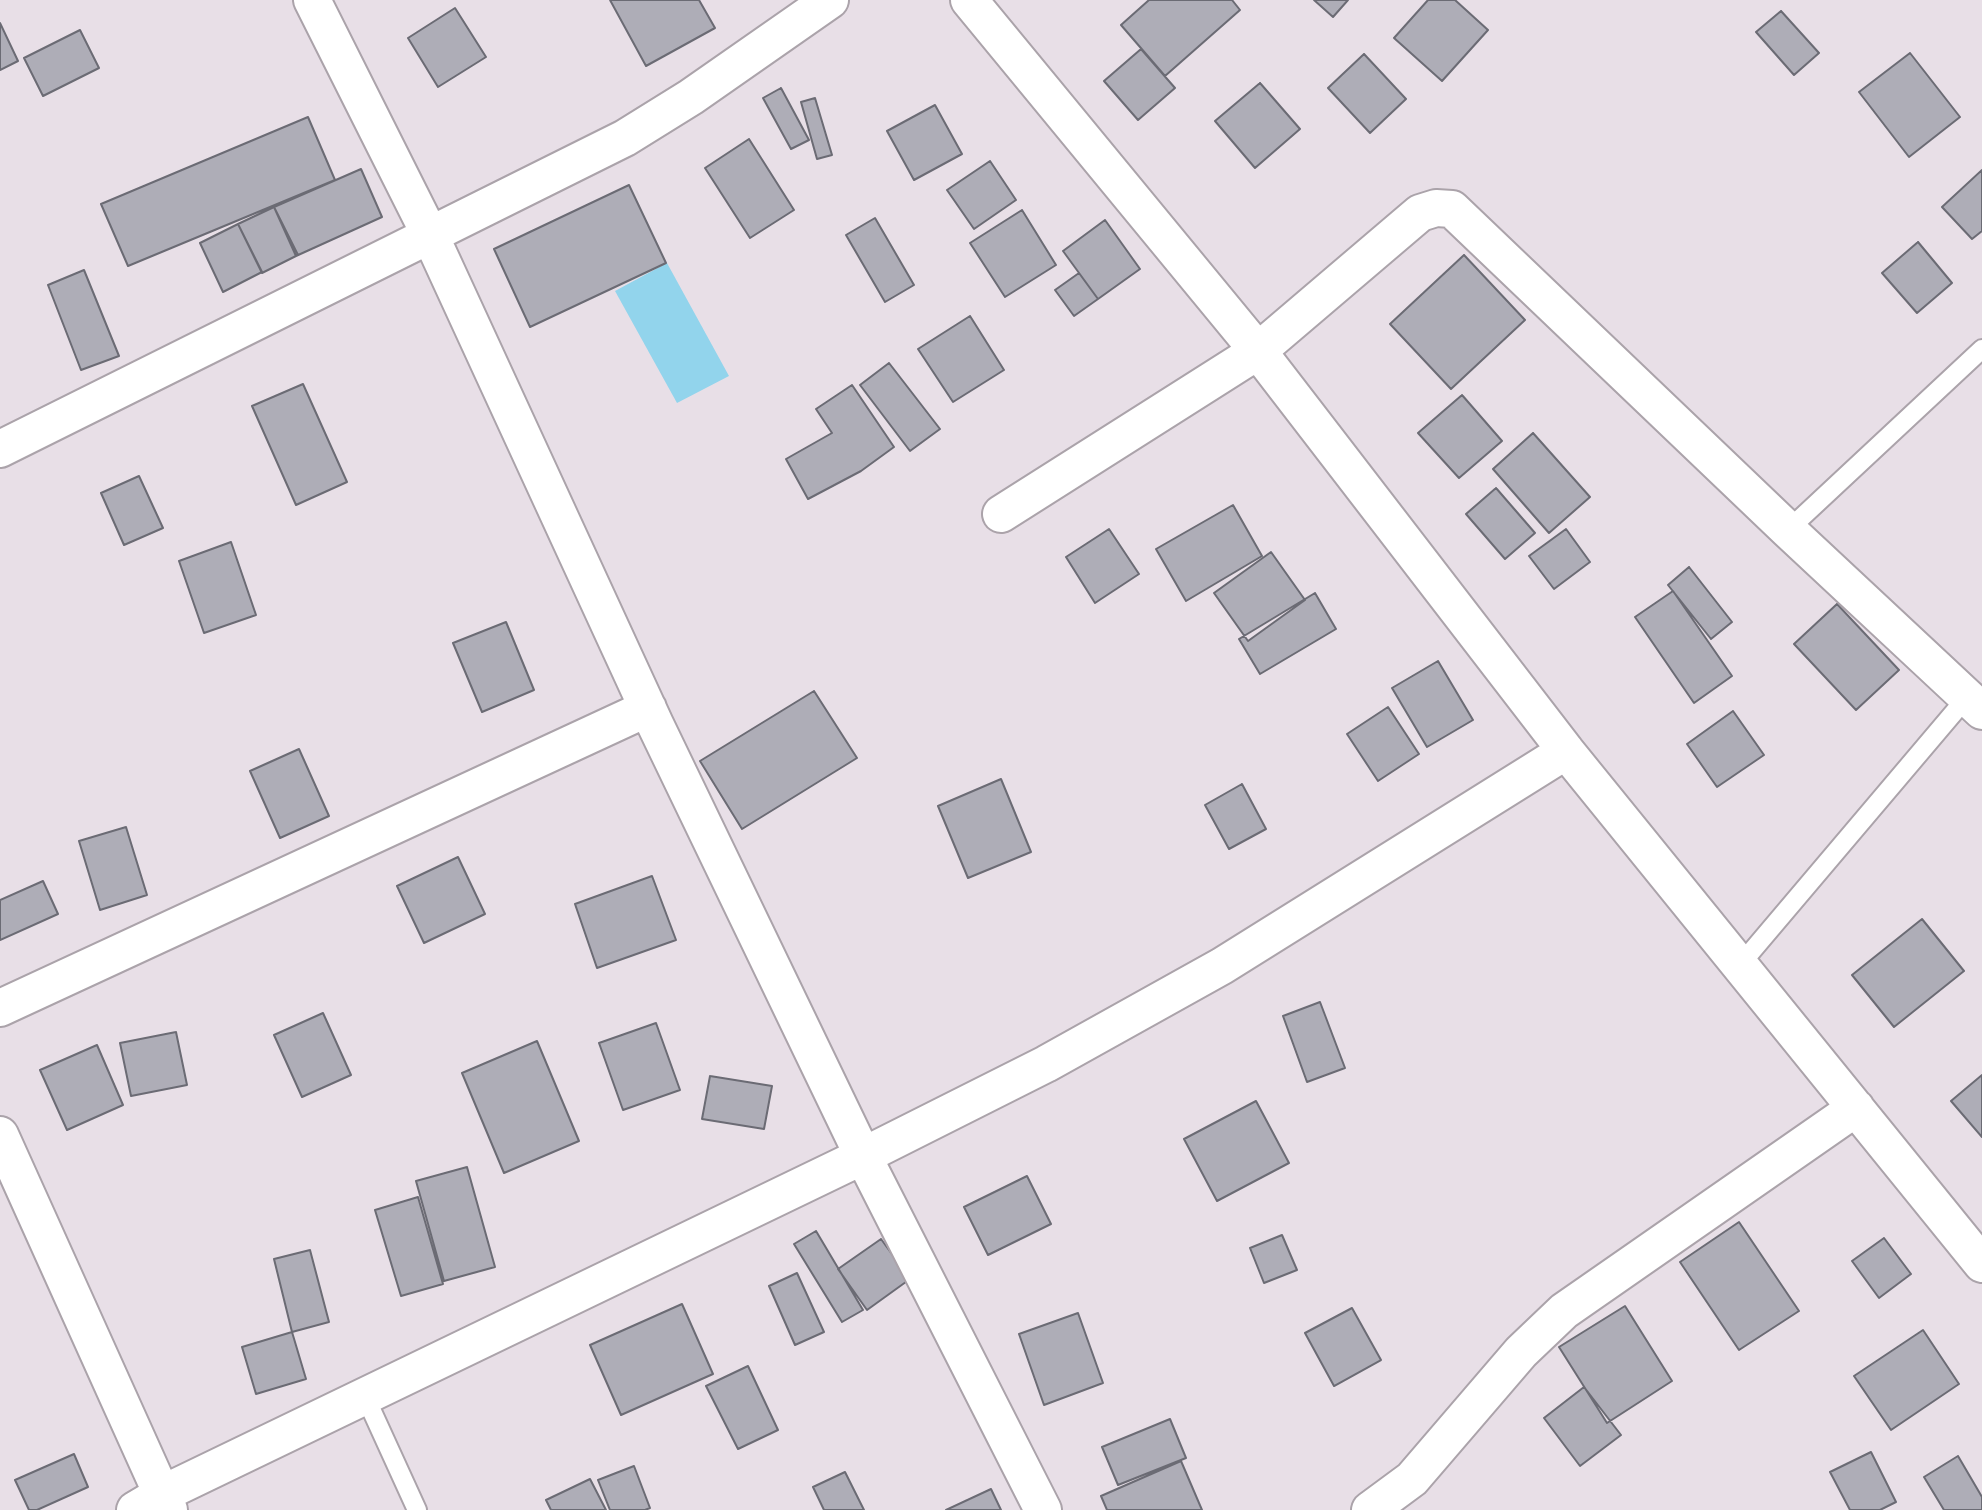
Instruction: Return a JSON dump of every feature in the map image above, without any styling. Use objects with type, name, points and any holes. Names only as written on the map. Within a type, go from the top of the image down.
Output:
[{"type":"street","points":[[312,0],[430,235],[648,708],[863,1156],[1043,1510]]},
{"type":"street","points":[[0,449],[625,138],[691,97],[830,0]]},
{"type":"street","points":[[969,0],[1258,351],[1566,751],[1982,1264]]},
{"type":"street","points":[[1001,514],[1258,351],[1420,213],[1436,208],[1452,209],[1974,704]]},
{"type":"street","points":[[0,1008],[648,708]]},
{"type":"street","points":[[0,1135],[155,1505],[365,1396],[863,1156],[1046,1064],[1222,966],[1566,751]]},
{"type":"street","points":[[1370,1510],[1412,1479],[1521,1352],[1564,1311],[1856,1108]]},
{"type":"lane","points":[[1788,530],[1982,349]]},
{"type":"lane","points":[[1740,965],[1974,704]]},
{"type":"lane","points":[[365,1396],[417,1510]]},
{"type":"water","points":[[667,263],[729,376],[677,403],[615,291]]},
{"type":"building","points":[[610,0],[699,0],[715,28],[646,66]]},
{"type":"building","points":[[1149,0],[1232,0],[1240,10],[1165,76],[1121,25]]},
{"type":"building","points":[[1314,0],[1348,0],[1333,17]]},
{"type":"building","points":[[1428,0],[1455,0],[1488,30],[1442,81],[1394,38]]},
{"type":"building","points":[[455,8],[486,57],[438,87],[408,38]]},
{"type":"building","points":[[1781,11],[1819,53],[1794,75],[1756,32]]},
{"type":"building","points":[[0,23],[18,61],[0,70]]},
{"type":"building","points":[[80,30],[99,68],[43,96],[24,58]]},
{"type":"building","points":[[1141,49],[1175,88],[1138,120],[1104,81]]},
{"type":"building","points":[[1910,53],[1960,117],[1909,157],[1859,92]]},
{"type":"building","points":[[1364,54],[1406,99],[1370,133],[1328,88]]},
{"type":"building","points":[[1260,83],[1300,129],[1255,168],[1215,121]]},
{"type":"building","points":[[781,88],[809,140],[791,149],[763,98]]},
{"type":"building","points":[[815,98],[832,155],[817,159],[801,102]]},
{"type":"building","points":[[935,105],[962,154],[914,180],[887,131]]},
{"type":"building","points":[[308,117],[335,180],[128,266],[101,204]]},
{"type":"building","points":[[749,139],[794,210],[750,238],[705,168]]},
{"type":"building","points":[[990,161],[1016,200],[974,229],[947,190]]},
{"type":"building","points":[[361,169],[382,217],[296,256],[274,207]]},
{"type":"building","points":[[1982,170],[1982,231],[1972,239],[1942,207]]},
{"type":"building","points":[[629,185],[666,263],[530,327],[494,249]]},
{"type":"building","points":[[274,207],[298,255],[262,273],[238,224]]},
{"type":"building","points":[[1022,210],[1056,265],[1005,297],[970,243]]},
{"type":"building","points":[[875,218],[914,285],[885,302],[846,235]]},
{"type":"building","points":[[1105,220],[1140,269],[1098,299],[1063,251]]},
{"type":"building","points":[[238,224],[262,272],[223,292],[200,243]]},
{"type":"building","points":[[1918,242],[1952,283],[1917,313],[1882,273]]},
{"type":"building","points":[[1464,255],[1525,320],[1451,389],[1390,324]]},
{"type":"building","points":[[84,270],[119,356],[81,370],[48,285]]},
{"type":"building","points":[[1079,273],[1098,299],[1074,316],[1055,290]]},
{"type":"building","points":[[970,316],[1004,370],[953,402],[918,349]]},
{"type":"building","points":[[889,363],[940,429],[910,451],[860,385]]},
{"type":"building","points":[[303,384],[347,482],[296,505],[252,406]]},
{"type":"building","points":[[852,385],[894,447],[861,471],[808,499],[786,459],[832,433],[816,409]]},
{"type":"building","points":[[1462,395],[1502,441],[1459,478],[1418,433]]},
{"type":"building","points":[[1533,433],[1590,497],[1549,533],[1493,469]]},
{"type":"building","points":[[139,476],[163,528],[124,545],[101,493]]},
{"type":"building","points":[[1496,488],[1535,533],[1505,559],[1466,514]]},
{"type":"building","points":[[1233,505],[1262,556],[1186,601],[1156,549]]},
{"type":"building","points":[[1109,529],[1139,574],[1095,603],[1066,557]]},
{"type":"building","points":[[1566,529],[1590,562],[1554,589],[1529,556]]},
{"type":"building","points":[[231,542],[256,615],[204,633],[179,561]]},
{"type":"building","points":[[1271,552],[1305,600],[1248,641],[1214,593]]},
{"type":"building","points":[[1689,567],[1732,622],[1711,639],[1668,585]]},
{"type":"building","points":[[1673,591],[1732,676],[1694,703],[1635,617]]},
{"type":"building","points":[[1315,593],[1336,629],[1260,674],[1239,639]]},
{"type":"building","points":[[1837,604],[1899,670],[1856,710],[1794,644]]},
{"type":"building","points":[[506,622],[534,690],[482,712],[453,643]]},
{"type":"building","points":[[1438,661],[1473,720],[1427,747],[1392,688]]},
{"type":"building","points":[[814,691],[857,758],[742,829],[700,761]]},
{"type":"building","points":[[1388,707],[1419,754],[1378,781],[1347,734]]},
{"type":"building","points":[[1733,711],[1764,755],[1717,787],[1687,744]]},
{"type":"building","points":[[299,749],[329,816],[280,838],[250,771]]},
{"type":"building","points":[[1001,779],[1031,852],[968,878],[938,806]]},
{"type":"building","points":[[1242,784],[1266,829],[1229,849],[1205,805]]},
{"type":"building","points":[[126,827],[147,895],[100,910],[79,841]]},
{"type":"building","points":[[458,857],[485,914],[424,943],[397,886]]},
{"type":"building","points":[[652,876],[676,940],[597,968],[575,904]]},
{"type":"building","points":[[43,881],[58,914],[0,940],[0,900]]},
{"type":"building","points":[[1922,919],[1964,971],[1894,1027],[1852,975]]},
{"type":"building","points":[[1320,1002],[1345,1068],[1307,1082],[1283,1016]]},
{"type":"building","points":[[323,1013],[351,1075],[302,1097],[274,1035]]},
{"type":"building","points":[[656,1023],[680,1090],[623,1110],[599,1043]]},
{"type":"building","points":[[176,1032],[187,1085],[131,1096],[120,1043]]},
{"type":"building","points":[[537,1041],[579,1141],[504,1173],[462,1073]]},
{"type":"building","points":[[97,1045],[123,1105],[67,1130],[40,1070]]},
{"type":"building","points":[[1982,1075],[1982,1137],[1951,1101]]},
{"type":"building","points":[[710,1076],[772,1086],[764,1129],[702,1119]]},
{"type":"building","points":[[1256,1101],[1289,1163],[1217,1201],[1184,1139]]},
{"type":"building","points":[[467,1167],[495,1267],[444,1281],[416,1181]]},
{"type":"building","points":[[1027,1176],[1051,1224],[988,1255],[964,1207]]},
{"type":"building","points":[[418,1197],[443,1284],[401,1296],[375,1210]]},
{"type":"building","points":[[1739,1222],[1799,1311],[1739,1350],[1680,1262]]},
{"type":"building","points":[[816,1231],[863,1310],[842,1322],[794,1244]]},
{"type":"building","points":[[1282,1235],[1297,1270],[1264,1283],[1250,1248]]},
{"type":"building","points":[[1884,1238],[1911,1274],[1879,1298],[1852,1261]]},
{"type":"building","points":[[881,1239],[910,1279],[867,1310],[838,1269]]},
{"type":"building","points":[[310,1250],[329,1322],[292,1332],[274,1259]]},
{"type":"building","points":[[797,1273],[824,1332],[795,1345],[769,1286]]},
{"type":"building","points":[[682,1304],[713,1374],[621,1415],[590,1345]]},
{"type":"building","points":[[1625,1306],[1672,1381],[1607,1423],[1559,1347]]},
{"type":"building","points":[[1352,1308],[1381,1360],[1334,1386],[1305,1333]]},
{"type":"building","points":[[1078,1313],[1103,1383],[1044,1405],[1019,1334]]},
{"type":"building","points":[[1923,1330],[1959,1384],[1891,1430],[1854,1376]]},
{"type":"building","points":[[292,1332],[306,1379],[256,1394],[242,1347]]},
{"type":"building","points":[[748,1366],[778,1430],[738,1449],[706,1386]]},
{"type":"building","points":[[1584,1387],[1621,1435],[1580,1466],[1544,1418]]},
{"type":"building","points":[[1170,1419],[1186,1458],[1118,1485],[1102,1447]]},
{"type":"building","points":[[1871,1452],[1896,1502],[1880,1510],[1850,1510],[1830,1472]]},
{"type":"building","points":[[74,1454],[88,1487],[37,1510],[29,1510],[15,1480]]},
{"type":"building","points":[[1958,1456],[1982,1497],[1982,1510],[1944,1510],[1924,1477]]},
{"type":"building","points":[[1181,1461],[1202,1510],[1107,1510],[1101,1496]]},
{"type":"building","points":[[634,1466],[650,1508],[610,1510],[598,1480]]},
{"type":"building","points":[[845,1472],[864,1510],[824,1510],[813,1487]]},
{"type":"building","points":[[590,1479],[606,1510],[551,1510],[546,1500]]},
{"type":"building","points":[[991,1489],[1001,1510],[946,1510]]}]
